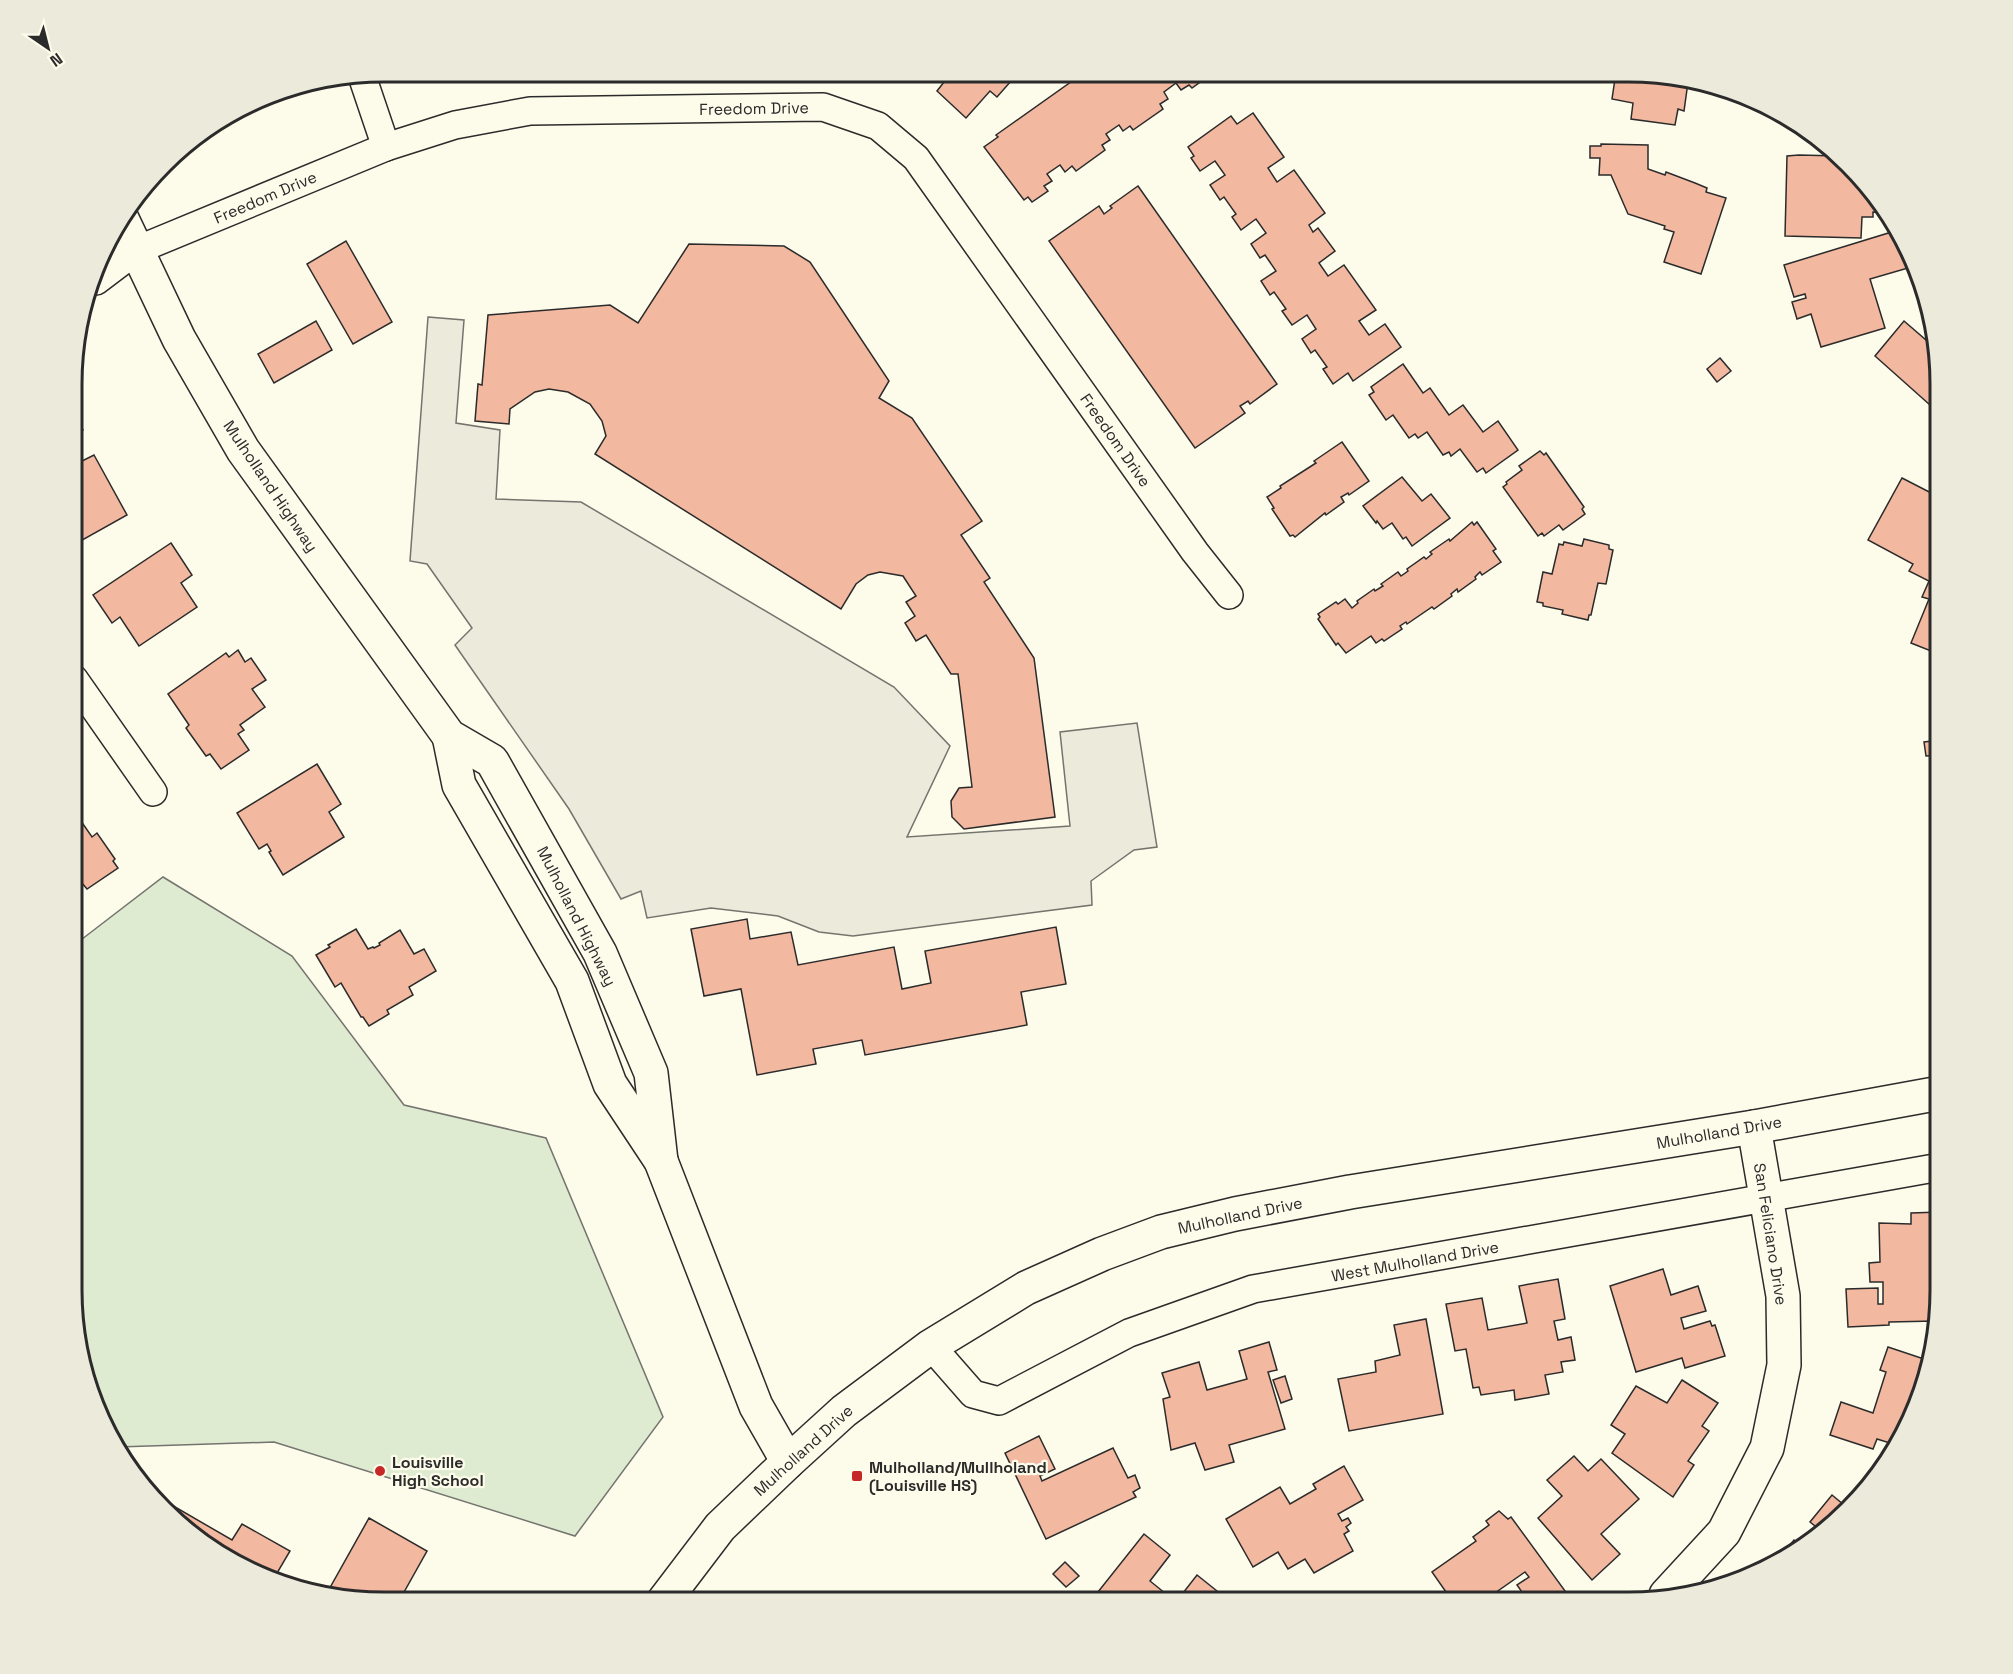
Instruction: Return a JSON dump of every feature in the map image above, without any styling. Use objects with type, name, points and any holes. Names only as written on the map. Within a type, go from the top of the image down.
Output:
[{"type":"main road","name":"Mulholland Highway","points":[[126,228],[192,364],[243,450],[448,736],[492,761],[600,953],[651,1073],[661,1161],[756,1406],[788,1462]]},
{"type":"main road","name":"Mulholland Drive","points":[[671,1592],[720,1527],[844,1411],[931,1346],[1026,1288],[1102,1254],[1161,1232],[1235,1214],[1350,1192],[1754,1126],[1930,1094]]},
{"type":"main road","name":"San Feliciano Drive","points":[[1671,1589],[1724,1532],[1767,1448],[1784,1365],[1783,1296],[1754,1126]]},
{"type":"street","points":[[364,83],[387,147]]},
{"type":"street","name":"Freedom Drive","points":[[112,254],[136,250],[387,147],[455,125],[530,111],[823,107],[878,126],[916,158],[1229,596]]},
{"type":"street","name":"Freedom Drive","points":[[103,276],[136,250]]},
{"type":"street","points":[[83,692],[153,792]]},
{"type":"street","name":"West Mulholland Drive","points":[[931,1346],[973,1394],[999,1401],[1129,1333],[1253,1289],[1930,1169]]},
{"type":"green space","points":[[163,877],[292,956],[404,1105],[546,1138],[663,1417],[575,1536],[274,1442],[127,1447],[105,1405],[99,1387],[88,1349],[83,1309],[83,938]]},
{"type":"shaded area","points":[[428,317],[464,320],[456,423],[500,430],[496,499],[581,502],[894,687],[950,746],[907,837],[1070,826],[1060,732],[1137,723],[1157,847],[1134,850],[1091,881],[1092,905],[853,936],[819,932],[778,916],[711,908],[647,918],[641,891],[621,899],[569,809],[455,645],[472,628],[427,564],[410,561]]},
{"type":"building","points":[[943,83],[1009,83],[997,97],[990,91],[966,118],[937,91]]},
{"type":"building","points":[[1069,83],[1176,83],[1164,92],[1168,99],[1160,104],[1163,109],[1133,130],[1130,126],[1123,131],[1119,125],[1106,134],[1110,140],[1102,145],[1105,150],[1076,171],[1072,166],[1065,172],[1060,165],[1047,174],[1052,181],[1044,186],[1048,191],[1032,202],[1028,197],[1024,200],[984,147],[998,137],[996,135]]},
{"type":"building","points":[[1176,83],[1199,83],[1192,88],[1189,85],[1181,90]]},
{"type":"building","points":[[1614,83],[1648,83],[1687,88],[1684,111],[1678,109],[1675,125],[1631,119],[1633,103],[1612,99]]},
{"type":"building","points":[[1253,113],[1284,157],[1268,168],[1277,182],[1294,170],[1325,213],[1309,225],[1313,232],[1318,228],[1335,251],[1319,263],[1328,276],[1344,265],[1376,310],[1359,321],[1369,335],[1385,324],[1401,347],[1353,381],[1348,373],[1333,384],[1323,369],[1327,367],[1315,350],[1311,353],[1302,339],[1316,329],[1307,315],[1292,325],[1282,311],[1286,309],[1274,292],[1270,295],[1261,281],[1276,271],[1265,255],[1260,258],[1251,244],[1266,233],[1256,219],[1241,230],[1232,217],[1236,214],[1224,197],[1220,200],[1210,185],[1225,175],[1215,161],[1200,171],[1191,158],[1194,156],[1188,147],[1231,116],[1237,124]]},
{"type":"building","points":[[1601,144],[1648,145],[1648,169],[1665,175],[1666,172],[1707,188],[1706,192],[1726,198],[1701,274],[1664,262],[1674,232],[1664,229],[1665,226],[1628,214],[1611,175],[1599,175],[1600,158],[1590,158],[1590,146],[1601,146]]},
{"type":"building","points":[[1787,156],[1826,156],[1856,185],[1877,212],[1873,212],[1873,217],[1862,217],[1861,238],[1785,236]]},
{"type":"building","points":[[1138,186],[1277,384],[1250,404],[1248,401],[1240,406],[1245,413],[1195,448],[1049,241],[1099,206],[1104,214],[1112,208],[1110,206]]},
{"type":"building","points":[[1890,233],[1908,268],[1870,279],[1885,328],[1821,347],[1811,314],[1797,319],[1792,302],[1806,298],[1805,294],[1794,297],[1784,265]]},
{"type":"building","points":[[346,241],[392,322],[353,344],[307,264]]},
{"type":"building","points":[[689,244],[784,246],[810,262],[889,381],[879,398],[912,418],[982,521],[961,535],[990,578],[984,582],[1034,658],[1055,817],[964,829],[952,817],[951,801],[959,788],[972,787],[958,674],[951,674],[926,635],[916,641],[905,623],[915,616],[906,602],[916,596],[903,576],[880,572],[868,575],[856,584],[841,609],[595,454],[606,436],[602,421],[590,404],[568,392],[549,389],[535,392],[510,409],[509,424],[475,421],[478,384],[482,385],[488,315],[610,305],[638,323]]},
{"type":"building","points":[[316,321],[332,350],[274,383],[258,354]]},
{"type":"building","points":[[1904,321],[1927,341],[1930,405],[1875,356]]},
{"type":"building","points":[[1720,358],[1731,371],[1717,382],[1707,369]]},
{"type":"building","points":[[1403,364],[1423,393],[1430,388],[1449,415],[1463,405],[1483,432],[1498,421],[1518,450],[1486,473],[1483,468],[1477,472],[1460,449],[1451,456],[1449,452],[1443,455],[1427,432],[1418,438],[1415,434],[1409,438],[1393,415],[1386,420],[1369,395],[1374,392],[1371,387]]},
{"type":"building","points":[[1342,442],[1369,481],[1349,495],[1348,493],[1341,497],[1344,502],[1326,515],[1325,513],[1295,537],[1290,536],[1267,497]]},
{"type":"building","points":[[1540,451],[1544,455],[1546,453],[1584,507],[1582,509],[1585,514],[1563,530],[1559,525],[1544,536],[1542,533],[1538,536],[1503,487],[1522,470],[1519,466]]},
{"type":"building","points":[[94,455],[127,515],[83,540],[83,460]]},
{"type":"building","points":[[1402,477],[1422,501],[1431,494],[1450,518],[1412,546],[1406,537],[1403,539],[1392,523],[1383,529],[1363,506]]},
{"type":"building","points":[[1902,478],[1930,492],[1930,651],[1911,643],[1929,599],[1922,597],[1929,581],[1909,571],[1913,564],[1868,540]]},
{"type":"building","points":[[1472,522],[1474,525],[1477,522],[1496,549],[1493,551],[1501,562],[1482,575],[1480,572],[1475,577],[1476,579],[1458,592],[1457,589],[1451,594],[1452,596],[1434,609],[1432,607],[1407,624],[1406,622],[1400,626],[1402,629],[1384,641],[1382,639],[1376,643],[1371,636],[1346,653],[1338,643],[1336,645],[1318,619],[1320,617],[1318,614],[1345,599],[1352,608],[1358,603],[1357,601],[1374,589],[1375,591],[1383,586],[1381,584],[1398,572],[1401,576],[1424,557],[1426,559],[1432,554],[1430,552],[1449,539],[1450,541]]},
{"type":"building","points":[[1584,539],[1609,545],[1609,549],[1613,550],[1606,584],[1598,583],[1588,620],[1562,614],[1563,610],[1543,606],[1543,603],[1537,602],[1543,572],[1552,574],[1559,544],[1563,545],[1564,542],[1582,546]]},
{"type":"building","points":[[171,543],[192,575],[181,583],[197,607],[139,646],[120,617],[112,623],[93,595]]},
{"type":"building","points":[[238,650],[245,662],[251,658],[266,680],[252,689],[265,707],[240,725],[244,730],[238,734],[249,750],[221,769],[210,754],[206,756],[186,728],[189,725],[168,694],[226,653],[229,657]]},
{"type":"building","points":[[1930,741],[1930,756],[1926,756],[1924,742]]},
{"type":"building","points":[[317,764],[341,804],[329,812],[344,837],[283,875],[269,852],[271,851],[267,844],[259,849],[237,813]]},
{"type":"building","points":[[83,824],[92,837],[97,833],[115,859],[113,861],[118,868],[87,889],[83,884]]},
{"type":"building","points":[[747,919],[750,939],[791,932],[798,965],[894,947],[902,989],[931,983],[925,951],[1056,927],[1066,984],[1021,992],[1027,1025],[865,1055],[862,1040],[813,1049],[816,1064],[757,1075],[741,989],[704,996],[691,929]]},
{"type":"building","points":[[356,929],[368,949],[380,945],[379,943],[400,930],[414,954],[424,949],[436,971],[409,987],[413,995],[387,1010],[389,1014],[369,1026],[341,983],[335,987],[316,955],[330,947],[328,945]]},
{"type":"building","points":[[1930,1212],[1929,1321],[1889,1322],[1889,1325],[1848,1327],[1846,1289],[1878,1288],[1878,1304],[1883,1304],[1883,1282],[1870,1282],[1869,1263],[1880,1262],[1879,1223],[1911,1224],[1911,1213]]},
{"type":"building","points":[[1663,1269],[1671,1295],[1698,1286],[1706,1311],[1681,1318],[1684,1329],[1710,1321],[1712,1326],[1715,1325],[1725,1356],[1685,1368],[1682,1358],[1636,1372],[1610,1286]]},
{"type":"building","points":[[1558,1279],[1565,1319],[1554,1321],[1558,1340],[1571,1337],[1575,1360],[1561,1362],[1563,1372],[1545,1375],[1549,1394],[1515,1400],[1514,1390],[1481,1395],[1479,1387],[1473,1388],[1466,1349],[1455,1351],[1446,1304],[1482,1298],[1488,1330],[1527,1323],[1519,1286]]},
{"type":"building","points":[[1426,1319],[1443,1414],[1349,1431],[1338,1379],[1376,1372],[1375,1361],[1400,1355],[1394,1325]]},
{"type":"building","points":[[1269,1342],[1277,1370],[1268,1372],[1285,1429],[1229,1445],[1234,1462],[1205,1470],[1195,1443],[1171,1450],[1163,1399],[1170,1397],[1162,1373],[1199,1362],[1207,1390],[1247,1379],[1239,1351]]},
{"type":"building","points":[[1888,1347],[1922,1358],[1908,1405],[1889,1443],[1877,1439],[1873,1449],[1830,1435],[1841,1402],[1873,1413],[1886,1372],[1880,1370]]},
{"type":"building","points":[[1285,1376],[1292,1399],[1281,1403],[1273,1380]]},
{"type":"building","points":[[1682,1380],[1718,1403],[1702,1426],[1709,1431],[1688,1461],[1694,1465],[1673,1497],[1612,1453],[1625,1434],[1611,1425],[1636,1386],[1667,1403]]},
{"type":"building","points":[[1039,1436],[1055,1469],[1040,1476],[1042,1481],[1113,1448],[1128,1478],[1135,1475],[1140,1488],[1133,1492],[1136,1497],[1046,1539],[1005,1453]]},
{"type":"building","points":[[1574,1456],[1588,1471],[1601,1459],[1639,1499],[1601,1534],[1620,1554],[1592,1580],[1538,1518],[1562,1496],[1547,1480]]},
{"type":"building","points":[[1344,1466],[1363,1500],[1338,1514],[1342,1521],[1348,1518],[1351,1523],[1346,1527],[1349,1531],[1344,1534],[1353,1551],[1314,1573],[1305,1559],[1288,1569],[1278,1552],[1253,1567],[1226,1519],[1280,1487],[1290,1504],[1316,1489],[1313,1484]]},
{"type":"building","points":[[1832,1495],[1842,1503],[1815,1526],[1810,1522]]},
{"type":"building","points":[[175,1507],[232,1540],[242,1524],[290,1551],[278,1572],[269,1569],[217,1541]]},
{"type":"building","points":[[1499,1511],[1508,1519],[1511,1517],[1566,1592],[1522,1592],[1517,1585],[1529,1577],[1525,1572],[1496,1592],[1446,1592],[1432,1572],[1476,1541],[1473,1537],[1489,1525],[1486,1521]]},
{"type":"building","points":[[369,1518],[427,1551],[404,1592],[330,1587]]},
{"type":"building","points":[[1144,1534],[1170,1555],[1150,1581],[1164,1592],[1098,1592]]},
{"type":"building","points":[[1065,1562],[1079,1576],[1066,1587],[1053,1574]]},
{"type":"building","points":[[1197,1575],[1218,1592],[1184,1592]]},
{"type":"place","name":"Louisville High School","points":[[380,1471]]},
{"type":"place","name":"Mulholland/Mullholand (Louisville HS)","points":[[857,1476]]}]
